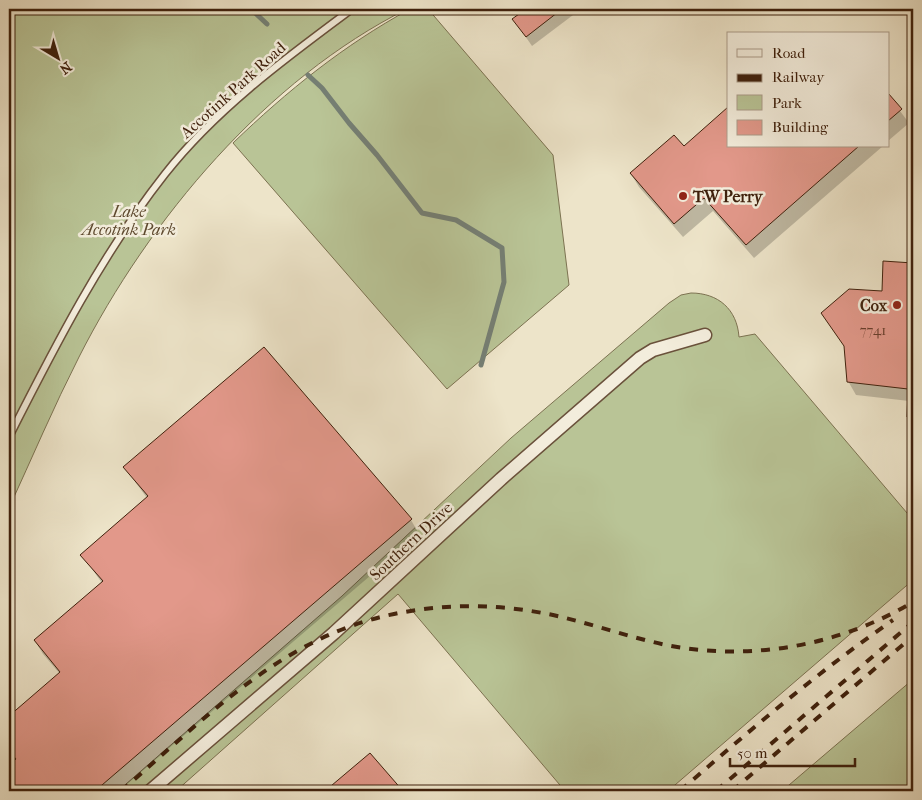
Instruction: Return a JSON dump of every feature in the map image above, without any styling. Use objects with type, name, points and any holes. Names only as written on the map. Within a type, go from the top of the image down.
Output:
[{"type":"street","name":"Southern Drive","points":[[150,791],[341,627],[501,479],[640,358],[653,350],[704,335]]},
{"type":"lane","name":"Accotink Park Road","points":[[9,437],[78,305],[116,244],[166,173],[192,143],[233,103],[306,43],[352,9]]},
{"type":"green space","name":"Lake Accotink Park","points":[[9,9],[407,9],[356,38],[307,74],[260,113],[217,157],[177,205],[140,254],[107,305],[79,357],[9,508]]},
{"type":"green space","points":[[410,9],[428,9],[553,155],[569,285],[447,389],[233,143],[274,105],[317,70],[362,38]]},
{"type":"green space","points":[[691,293],[710,296],[724,304],[734,318],[739,337],[755,334],[913,520],[913,580],[668,791],[565,791],[398,594],[176,791],[118,791],[342,596],[511,438],[669,303],[681,295]]},
{"type":"green space","points":[[913,678],[913,791],[782,791],[911,681]]},
{"type":"building","points":[[526,9],[562,9],[526,37],[512,19]]},
{"type":"building","points":[[890,95],[902,109],[890,119]]},
{"type":"building","points":[[727,108],[727,148],[857,148],[746,245],[704,198],[674,224],[630,173],[674,135],[684,146]]},
{"type":"building","points":[[883,261],[913,263],[913,417],[907,417],[908,389],[847,382],[844,346],[821,313],[849,289],[882,291]]},
{"type":"building","points":[[264,347],[412,519],[95,791],[9,791],[9,765],[16,759],[9,751],[9,716],[60,672],[34,640],[103,581],[80,555],[148,496],[123,467]]},
{"type":"building","points":[[370,753],[403,791],[325,791]]},
{"type":"waterway","points":[[251,9],[267,24]]},
{"type":"waterway","points":[[308,75],[322,88],[422,213],[456,220],[502,248],[504,282],[481,365]]},
{"type":"railway","points":[[121,791],[214,709],[280,661],[315,641],[353,625],[394,614],[414,610],[474,606],[533,611],[671,646],[702,650],[734,651],[765,650],[827,639],[885,617],[913,602]]},
{"type":"railway","points":[[680,791],[811,681],[893,620]]},
{"type":"railway","points":[[716,791],[913,622]]},
{"type":"railway","points":[[732,791],[913,636]]},
{"type":"place","name":"TW Perry","points":[[683,196]]},
{"type":"place","name":"Cox","points":[[897,305]]}]
